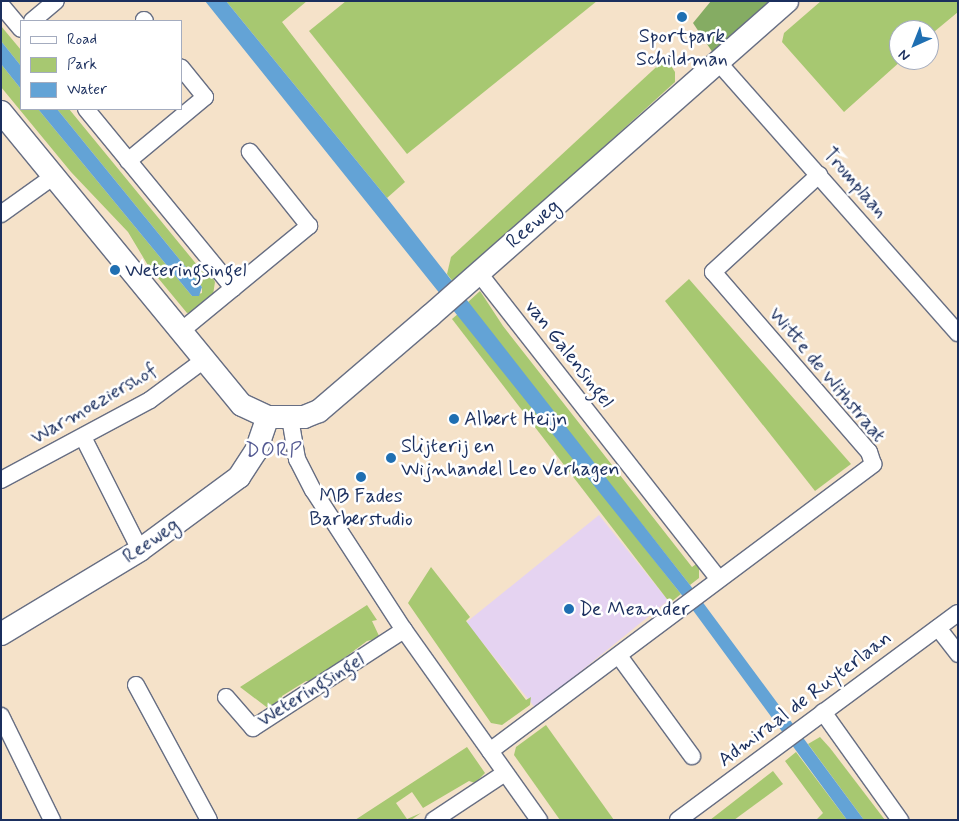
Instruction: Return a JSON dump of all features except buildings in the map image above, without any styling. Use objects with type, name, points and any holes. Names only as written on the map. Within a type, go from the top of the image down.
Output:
[{"type":"main road","name":"Reeweg","points":[[204,360],[242,405],[268,416],[290,418],[319,411],[787,1]]},
{"type":"main road","points":[[1,112],[204,360]]},
{"type":"main road","name":"Reeweg","points":[[1,634],[140,550],[245,472],[268,416]]},
{"type":"street","points":[[33,20],[56,1]]},
{"type":"street","points":[[1,5],[20,28]]},
{"type":"street","name":"Tromplaan","points":[[718,62],[819,175],[951,313],[958,333]]},
{"type":"street","points":[[128,160],[205,97],[182,68]]},
{"type":"street","points":[[87,110],[233,288]]},
{"type":"street","points":[[181,331],[309,226],[250,152]]},
{"type":"street","name":"Witte de Withstraat","points":[[490,751],[687,606],[719,579],[873,464],[869,452],[713,272],[819,175]]},
{"type":"street","points":[[1,214],[54,176]]},
{"type":"street","name":"van Galensingel","points":[[478,272],[719,579]]},
{"type":"street","name":"Warmoeziershof","points":[[1,480],[150,400],[204,360]]},
{"type":"street","points":[[290,418],[305,477],[404,630],[539,820]]},
{"type":"street","points":[[83,437],[140,550]]},
{"type":"street","name":"Admiraal de Ruyterlaan","points":[[678,820],[958,613]]},
{"type":"street","points":[[938,628],[958,654]]},
{"type":"street","name":"Weteringsingel","points":[[226,697],[253,728],[404,630]]},
{"type":"street","points":[[619,656],[692,756]]},
{"type":"street","points":[[136,685],[209,820]]},
{"type":"street","points":[[823,712],[900,820]]},
{"type":"street","points":[[1,716],[52,820]]},
{"type":"street","points":[[434,820],[505,773]]},
{"type":"shaded area","name":"De Meander","points":[[599,515],[668,600],[535,708],[466,623]]},
{"type":"green space","points":[[226,1],[307,1],[282,22],[405,182],[387,198]]},
{"type":"green space","points":[[346,1],[597,1],[407,154],[309,31]]},
{"type":"green space","points":[[711,1],[771,1],[713,53],[693,23]]},
{"type":"green space","points":[[821,1],[958,1],[958,12],[939,28],[939,20],[889,20],[889,70],[891,70],[844,112],[782,42],[784,33]]},
{"type":"green space","points":[[1,26],[20,49],[20,65],[1,41]]},
{"type":"green space","points":[[666,58],[675,72],[675,82],[454,283],[447,274],[451,257]]},
{"type":"green space","points":[[1,64],[20,88],[20,110],[39,110],[192,296],[202,293],[202,287],[58,110],[70,110],[202,271],[210,272],[215,282],[213,295],[194,312],[187,313],[149,267],[128,232],[71,172],[1,87]]},
{"type":"green space","points":[[689,279],[851,464],[815,491],[665,301]]},
{"type":"green space","points":[[480,291],[503,326],[692,567],[699,562],[699,578],[690,585],[467,303]]},
{"type":"green space","points":[[459,313],[681,594],[670,603],[452,319]]},
{"type":"green space","points":[[431,567],[470,617],[466,621],[526,700],[531,697],[530,705],[502,725],[491,723],[408,603]]},
{"type":"green space","points":[[367,605],[377,620],[372,621],[380,638],[367,641],[312,682],[306,681],[282,696],[281,703],[269,709],[240,687]]},
{"type":"green space","points":[[546,725],[614,820],[560,820],[514,755],[516,747]]},
{"type":"green space","points":[[820,737],[885,820],[864,820],[808,744]]},
{"type":"green space","points":[[467,747],[485,773],[475,783],[469,781],[423,808],[412,792],[396,803],[407,819],[421,813],[411,820],[355,820]]},
{"type":"green space","points":[[796,752],[847,820],[816,820],[823,813],[785,761]]},
{"type":"green space","points":[[773,771],[783,784],[734,820],[710,820]]},
{"type":"water","points":[[205,1],[226,1],[387,198],[690,585],[864,820],[847,820],[681,594]]},
{"type":"water","points":[[1,41],[20,65],[20,88],[1,64]]},
{"type":"water","points":[[39,110],[58,110],[202,287],[199,296],[192,296]]},
{"type":"place","name":"Sportpark Schildman","points":[[682,17]]},
{"type":"place","name":"Weteringsingel","points":[[115,270]]},
{"type":"place","name":"Albert Heijn","points":[[454,419]]},
{"type":"place","name":"Slijterij en Wijnhandel Leo Verhagen","points":[[391,458]]},
{"type":"place","name":"MB Fades Barberstudio","points":[[361,477]]},
{"type":"place","name":"De Meander","points":[[569,609]]},
{"type":"district","name":"DORP","points":[[274,450]]}]
